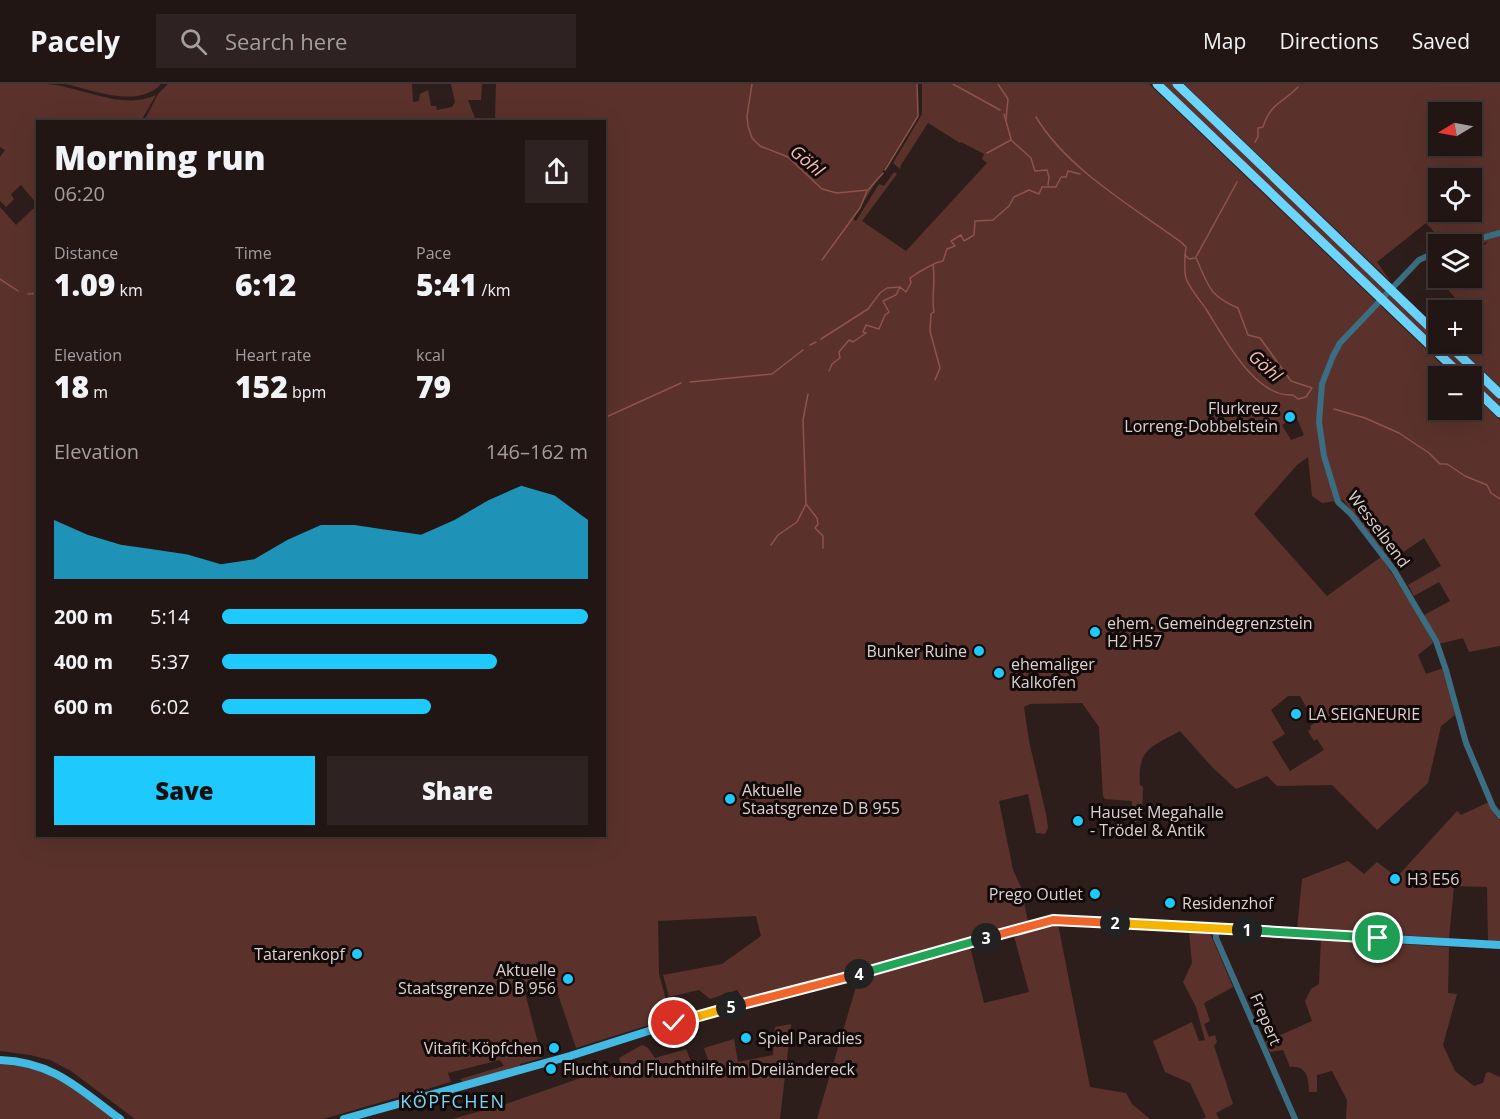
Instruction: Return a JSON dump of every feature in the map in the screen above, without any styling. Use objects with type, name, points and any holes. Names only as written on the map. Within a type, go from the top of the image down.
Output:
[{"type":"highway","points":[[1156,84],[1452,366]]},
{"type":"highway","points":[[1177,84],[1428,325]]},
{"type":"highway","points":[[1458,354],[1500,394]]},
{"type":"highway","points":[[1482,396],[1500,414]]},
{"type":"main road","points":[[344,1119],[623,1040],[691,1018],[1042,922],[1074,920],[1500,945]]},
{"type":"main road","points":[[0,1060],[38,1066],[58,1073],[120,1119]]},
{"type":"street","points":[[1482,238],[1500,233]]},
{"type":"street","name":"Wesselbend","points":[[1428,256],[1419,260],[1401,277],[1340,343],[1322,384],[1319,422],[1324,456],[1338,502],[1394,570],[1436,641],[1466,743],[1493,807],[1500,816]]},
{"type":"street","name":"Frepert","points":[[1216,929],[1216,938],[1295,1119]]},
{"type":"shaded area","points":[[0,84],[47,84],[102,97],[130,100],[156,95],[142,120],[36,120],[36,203],[21,185],[11,194],[14,199],[6,207],[0,201],[0,157],[5,150],[0,147]]},
{"type":"shaded area","points":[[65,84],[161,84],[151,91],[128,97]]},
{"type":"shaded area","points":[[168,84],[412,84],[413,102],[419,101],[420,94],[428,90],[431,106],[436,106],[437,110],[452,107],[455,102],[451,84],[482,84],[481,100],[468,100],[476,120],[145,120],[158,94]]},
{"type":"shaded area","points":[[496,84],[916,84],[918,112],[916,118],[853,219],[856,221],[879,184],[884,186],[894,172],[897,174],[862,221],[906,251],[987,163],[982,159],[984,154],[960,143],[928,123],[900,169],[893,163],[922,114],[922,84],[1149,84],[1428,351],[1428,354],[1431,354],[1444,366],[1428,366],[1428,420],[1482,420],[1482,403],[1500,420],[1500,646],[1469,652],[1463,638],[1439,644],[1424,615],[1450,601],[1439,582],[1414,596],[1408,585],[1441,566],[1424,538],[1390,561],[1343,500],[1322,503],[1312,496],[1308,457],[1297,465],[1254,514],[1327,596],[1381,557],[1420,617],[1433,643],[1418,655],[1426,674],[1444,668],[1455,715],[1441,726],[1428,783],[1377,830],[1332,785],[1277,786],[1267,776],[1236,789],[1213,768],[1180,731],[1154,745],[1144,756],[1140,773],[1140,785],[1143,787],[1142,816],[1132,826],[1132,801],[1105,799],[1103,796],[1099,727],[1082,703],[1030,704],[1024,707],[1029,741],[1046,814],[1048,828],[1045,834],[1036,833],[1028,794],[999,801],[1013,870],[1021,887],[1028,922],[854,971],[743,999],[737,990],[710,999],[699,990],[669,997],[663,975],[722,964],[761,936],[756,916],[658,921],[659,974],[671,1018],[576,1048],[554,982],[525,993],[542,1058],[520,1064],[520,1067],[463,1082],[460,1079],[504,1066],[500,1060],[448,1073],[451,1082],[323,1119],[135,1119],[71,1071],[50,1060],[0,1051],[0,207],[16,225],[36,206],[36,837],[606,837],[606,120],[495,120]],"holes":[[[1296,416],[1304,435],[1291,440],[1282,425]],[[1288,696],[1300,696],[1315,723],[1308,731],[1314,741],[1317,739],[1324,750],[1290,771],[1272,742],[1285,734],[1271,710]]]},
{"type":"shaded area","points":[[1161,84],[1173,84],[1428,328],[1428,340]]},
{"type":"shaded area","points":[[1184,84],[1500,84],[1500,387],[1482,370],[1482,366],[1478,366],[1465,354],[1482,354],[1482,335],[1484,334],[1482,332],[1482,300],[1457,300],[1447,288],[1482,288],[1482,247],[1488,242],[1482,244],[1482,234],[1436,234],[1426,223],[1377,262],[1391,282]]},
{"type":"shaded area","points":[[1442,354],[1455,354],[1467,366],[1455,366]]},
{"type":"shaded area","points":[[1482,380],[1500,397],[1500,410],[1482,392]]},
{"type":"shaded area","points":[[1489,802],[1496,817],[1500,820],[1500,942],[1488,941],[1487,887],[1454,886],[1449,938],[1297,929],[1302,879],[1348,861],[1364,874],[1377,862],[1397,877],[1457,811],[1461,815]]},
{"type":"shaded area","points":[[1058,924],[1090,1087],[1126,1093],[1132,1104],[1150,1119],[817,1119],[858,980],[970,947],[984,1003],[1029,992],[1014,936]]},
{"type":"shaded area","points":[[1189,932],[1210,933],[1233,987],[1204,1003],[1210,1021],[1204,1024],[1209,1037],[1215,1035],[1217,1042],[1214,1046],[1233,1104],[1216,1113],[1219,1119],[1202,1119],[1206,1117],[1190,1083],[1165,1072],[1153,1041],[1192,1022],[1199,1041],[1205,1040],[1196,1007],[1183,982],[1192,963]]},
{"type":"shaded area","points":[[1321,939],[1449,947],[1448,993],[1457,994],[1443,1045],[1455,1071],[1474,1086],[1483,1083],[1486,1073],[1500,1077],[1500,1119],[1346,1119],[1347,1100],[1332,1071],[1317,1075],[1317,1092],[1309,1092],[1307,1077],[1303,1070],[1290,1067],[1283,1050],[1270,1052],[1265,1042],[1312,1021],[1305,1001],[1311,989],[1319,984]]},
{"type":"shaded area","points":[[791,1024],[780,1119],[452,1119],[506,1104],[621,1064],[619,1058],[642,1045],[648,1048],[655,1058],[686,1049],[696,1074],[711,1068],[704,1048],[734,1039],[738,1062],[773,1055],[775,1027]]},
{"type":"shaded area","points":[[0,1063],[18,1065],[49,1074],[76,1089],[116,1119],[0,1119]]},
{"type":"waterway","name":"Göhl","points":[[752,84],[747,116],[752,138],[760,146],[788,157],[822,189],[837,193],[868,190],[883,173]]},
{"type":"waterway","points":[[885,170],[918,116],[917,84]]},
{"type":"waterway","points":[[953,84],[1000,110]]},
{"type":"waterway","name":"Göhl","points":[[998,84],[1008,99],[1006,120]]},
{"type":"waterway","name":"Göhl","points":[[1255,142],[1258,137],[1258,128],[1263,127],[1270,112],[1298,87]]},
{"type":"waterway","points":[[1004,114],[1011,139]]},
{"type":"waterway","name":"Göhl","points":[[1036,117],[1049,136],[1083,170],[1122,201],[1181,242],[1186,247],[1185,255],[1189,259],[1195,258]]},
{"type":"waterway","name":"Göhl","points":[[987,153],[1011,140],[1031,158],[1035,171],[1047,170],[1048,185]]},
{"type":"waterway","name":"Göhl","points":[[829,371],[832,364],[840,358],[839,352],[849,340],[853,342],[866,333],[863,332],[866,325],[879,329],[885,315],[889,312],[883,301],[896,295],[900,287],[906,292],[911,283],[910,278],[943,261],[947,249],[955,246],[951,241],[961,235],[964,241],[974,235],[975,221],[993,220],[1009,206],[1014,197],[1029,190],[1039,194],[1042,187],[1056,187],[1061,177],[1066,177],[1068,171],[1080,174]]},
{"type":"waterway","name":"Göhl","points":[[1196,257],[1237,182]]},
{"type":"waterway","name":"Göhl","points":[[822,260],[860,208],[867,191]]},
{"type":"waterway","name":"Göhl","points":[[1185,255],[1187,282],[1242,364],[1266,387],[1279,393],[1293,395],[1298,399],[1306,397],[1312,388],[1291,381],[1260,338],[1248,335],[1238,308],[1215,294],[1207,283],[1196,258]]},
{"type":"waterway","name":"Göhl","points":[[933,265],[934,312],[931,314],[930,331],[940,368],[935,380]]},
{"type":"waterway","points":[[0,279],[18,291]]},
{"type":"waterway","points":[[821,339],[868,309],[880,293],[887,288],[900,287]]},
{"type":"waterway","points":[[28,294],[36,293]]},
{"type":"waterway","points":[[810,345],[816,342]]},
{"type":"waterway","points":[[690,382],[772,374],[803,350]]},
{"type":"waterway","points":[[606,417],[681,383]]},
{"type":"waterway","points":[[771,545],[778,535],[797,522],[806,504],[803,420],[808,394]]},
{"type":"waterway","name":"Göhl","points":[[1334,409],[1365,418],[1399,433],[1429,453],[1440,464],[1447,464],[1465,476],[1487,485],[1491,493],[1500,499]]},
{"type":"waterway","points":[[806,504],[817,518],[818,524],[815,528],[823,536],[823,548]]},
{"type":"place","name":"Flurkreuz Lorreng-Dobbelstein","points":[[1290,417]]},
{"type":"place","name":"ehem. Gemeindegrenzstein H2 H57","points":[[1095,632]]},
{"type":"place","name":"Bunker Ruine","points":[[979,651]]},
{"type":"place","name":"ehemaliger Kalkofen","points":[[999,673]]},
{"type":"place","name":"LA SEIGNEURIE","points":[[1296,714]]},
{"type":"place","name":"Aktuelle Staatsgrenze D B 955","points":[[730,799]]},
{"type":"place","name":"Hauset Megahalle - Trödel & Antik","points":[[1078,821]]},
{"type":"place","name":"H3 E56","points":[[1395,879]]},
{"type":"place","name":"Prego Outlet","points":[[1095,894]]},
{"type":"place","name":"Residenzhof","points":[[1170,903]]},
{"type":"place","name":"Tatarenkopf","points":[[357,954]]},
{"type":"place","name":"Aktuelle Staatsgrenze D B 956","points":[[568,979]]},
{"type":"place","name":"Spiel Paradies","points":[[746,1038]]},
{"type":"place","name":"Vitafit Köpfchen","points":[[554,1048]]},
{"type":"place","name":"Flucht und Fluchthilfe im Dreiländereck","points":[[551,1069]]},
{"type":"district","name":"KÖPFCHEN","points":[[453,1102]]},
{"type":"route","points":[[674,1023],[1053,920],[1378,938]]}]
